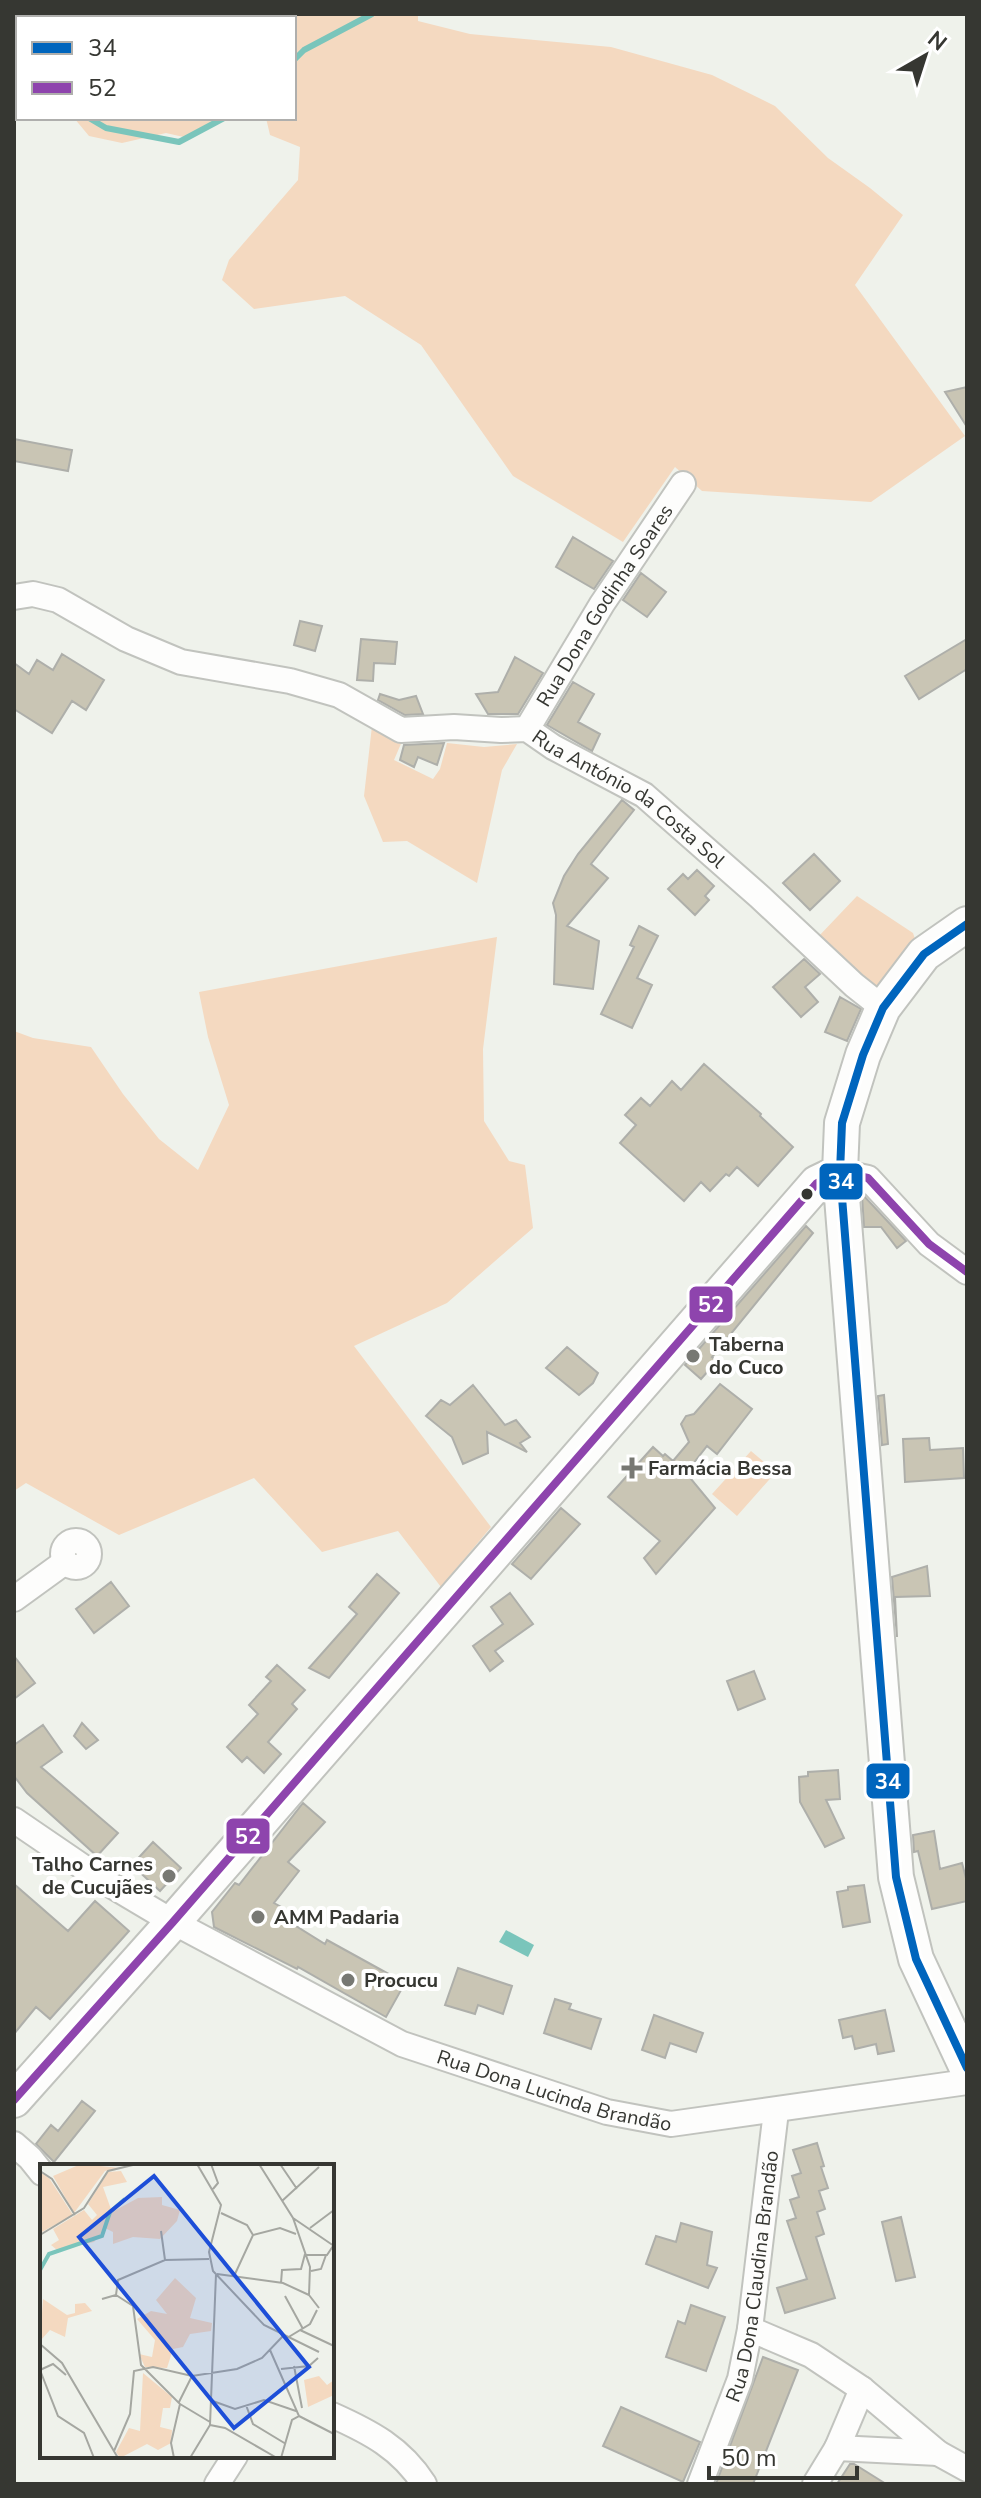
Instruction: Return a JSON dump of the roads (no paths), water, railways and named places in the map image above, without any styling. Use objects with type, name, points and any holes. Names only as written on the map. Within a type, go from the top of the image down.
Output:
[{"type":"main road","points":[[967,924],[924,954],[883,1008],[863,1055],[842,1123],[840,1172],[896,1877],[916,1959],[967,2068]]},
{"type":"main road","points":[[14,2100],[173,1922],[758,1249],[817,1183],[840,1172]]},
{"type":"street","name":"Rua Dona Godinha Soares","points":[[527,729],[602,604],[683,484]]},
{"type":"street","name":"Rua António da Costa Sol","points":[[14,597],[33,594],[58,600],[126,639],[181,662],[290,681],[339,695],[401,730],[454,727],[527,729],[553,747],[644,795],[883,1008]]},
{"type":"street","points":[[840,1172],[868,1178],[929,1244],[967,1272]]},
{"type":"street","points":[[14,1599],[65,1562]]},
{"type":"street","name":"Rua Dona Lucinda Brandão","points":[[14,1820],[99,1878],[173,1922],[402,2044],[607,2112],[671,2124],[967,2082]]},
{"type":"street","name":"Rua Dona Claudina Brandão","points":[[700,2484],[740,2379],[750,2329],[776,2111]]},
{"type":"street","points":[[14,2144],[40,2170]]},
{"type":"street","points":[[750,2329],[811,2355],[862,2389],[938,2453],[967,2469]]},
{"type":"street","points":[[815,2484],[837,2448],[862,2389]]},
{"type":"street","points":[[334,2416],[371,2432],[414,2468],[424,2484]]},
{"type":"street","points":[[837,2448],[938,2453]]},
{"type":"street","points":[[217,2484],[234,2458]]},
{"type":"water","points":[[506,1930],[534,1945],[528,1957],[499,1942]]},
{"type":"waterway","points":[[296,58],[304,50],[372,14]]},
{"type":"waterway","points":[[92,120],[106,128],[179,142],[220,120]]},
{"type":"place","name":"Taberna do Cuco","points":[[693,1356]]},
{"type":"place","name":"Farmácia Bessa","points":[[632,1468]]},
{"type":"place","name":"Talho Carnes de Cucujães","points":[[169,1876]]},
{"type":"place","name":"AMM Padaria","points":[[258,1917]]},
{"type":"place","name":"Procucu","points":[[348,1980]]}]
